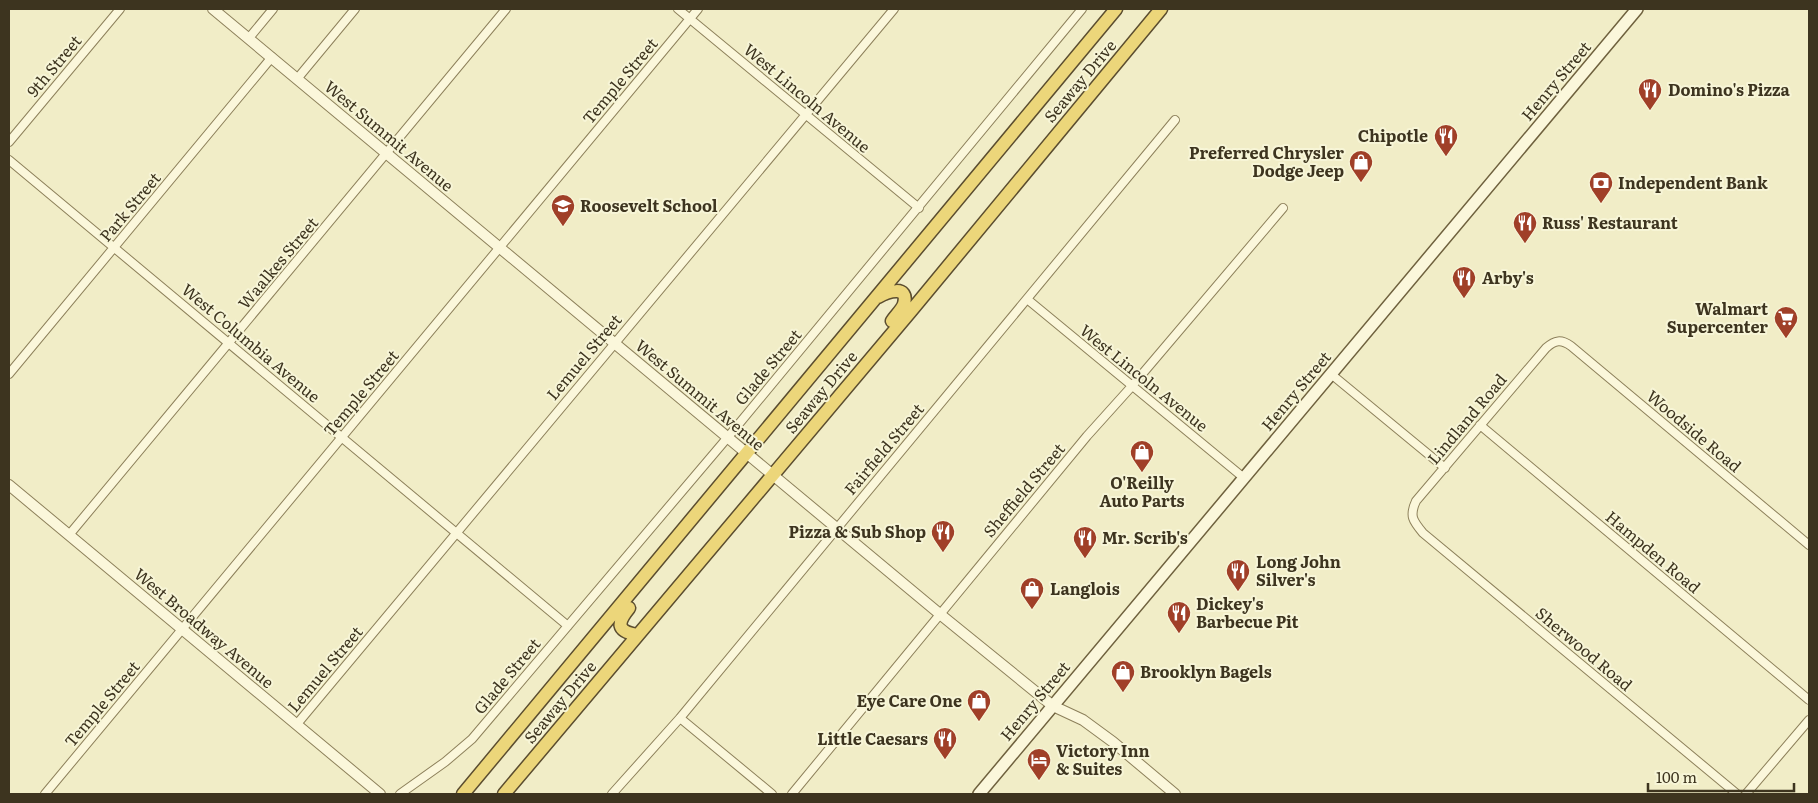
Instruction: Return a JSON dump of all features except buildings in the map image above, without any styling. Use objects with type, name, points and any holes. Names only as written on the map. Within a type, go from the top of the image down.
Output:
[{"type":"highway","name":"Seaway Drive","points":[[463,794],[749,454],[1116,9]]},
{"type":"highway","name":"Seaway Drive","points":[[504,794],[773,475],[1161,9]]},
{"type":"highway","points":[[794,449],[804,426],[891,322],[904,303],[900,292],[894,290],[890,290],[876,298]]},
{"type":"highway","points":[[637,635],[623,630],[620,625],[621,618],[749,454]]},
{"type":"main road","name":"Henry Street","points":[[979,794],[1637,9]]},
{"type":"street","name":"9th Street","points":[[9,142],[120,9]]},
{"type":"street","name":"West Summit Avenue","points":[[214,9],[941,615],[1053,706],[1094,727],[1175,794]]},
{"type":"street","points":[[249,38],[273,9]]},
{"type":"street","points":[[297,78],[355,9]]},
{"type":"street","name":"Waalkes Street","points":[[69,534],[230,343],[506,9]]},
{"type":"street","name":"West Lincoln Avenue","points":[[678,9],[918,208]]},
{"type":"street","name":"Temple Street","points":[[45,794],[698,9]]},
{"type":"street","name":"Lemuel Street","points":[[297,724],[614,342],[894,9]]},
{"type":"street","name":"Glade Street","points":[[400,794],[445,762],[472,739],[728,437],[1082,9]]},
{"type":"street","name":"Park Street","points":[[9,374],[272,57]]},
{"type":"street","name":"Fairfield Street","points":[[612,794],[680,718],[1175,120]]},
{"type":"street","name":"West Columbia Avenue","points":[[9,160],[568,626]]},
{"type":"street","name":"Sheffield Street","points":[[792,794],[1081,443],[1284,208]]},
{"type":"street","name":"West Lincoln Avenue","points":[[1027,298],[1244,478]]},
{"type":"street","name":"Lindland Road","points":[[1415,524],[1412,509],[1416,501],[1546,348],[1553,342],[1560,341]]},
{"type":"street","name":"Woodside Road","points":[[1560,341],[1571,346],[1809,545]]},
{"type":"street","points":[[1331,374],[1445,468]]},
{"type":"street","name":"Hampden Road","points":[[1480,425],[1809,700]]},
{"type":"street","name":"West Broadway Avenue","points":[[9,485],[380,794]]},
{"type":"street","name":"Sherwood Road","points":[[1415,524],[1737,794]]},
{"type":"street","points":[[680,718],[772,794]]},
{"type":"street","points":[[1746,794],[1809,720]]},
{"type":"place","name":"Domino's Pizza","points":[[1650,111]]},
{"type":"place","name":"Chipotle","points":[[1446,157]]},
{"type":"place","name":"Preferred Chrysler Dodge Jeep","points":[[1361,183]]},
{"type":"place","name":"Independent Bank","points":[[1601,204]]},
{"type":"place","name":"Roosevelt School","points":[[563,227]]},
{"type":"place","name":"Russ' Restaurant","points":[[1525,244]]},
{"type":"place","name":"Arby's","points":[[1464,299]]},
{"type":"place","name":"Walmart Supercenter","points":[[1786,339]]},
{"type":"place","name":"O'Reilly Auto Parts","points":[[1142,473]]},
{"type":"place","name":"Pizza & Sub Shop","points":[[943,553]]},
{"type":"place","name":"Mr. Scrib's","points":[[1085,559]]},
{"type":"place","name":"Long John Silver's","points":[[1238,592]]},
{"type":"place","name":"Langlois","points":[[1032,610]]},
{"type":"place","name":"Dickey's Barbecue Pit","points":[[1179,634]]},
{"type":"place","name":"Brooklyn Bagels","points":[[1123,693]]},
{"type":"place","name":"Eye Care One","points":[[979,722]]},
{"type":"place","name":"Little Caesars","points":[[945,760]]},
{"type":"place","name":"Victory Inn & Suites","points":[[1039,781]]}]
